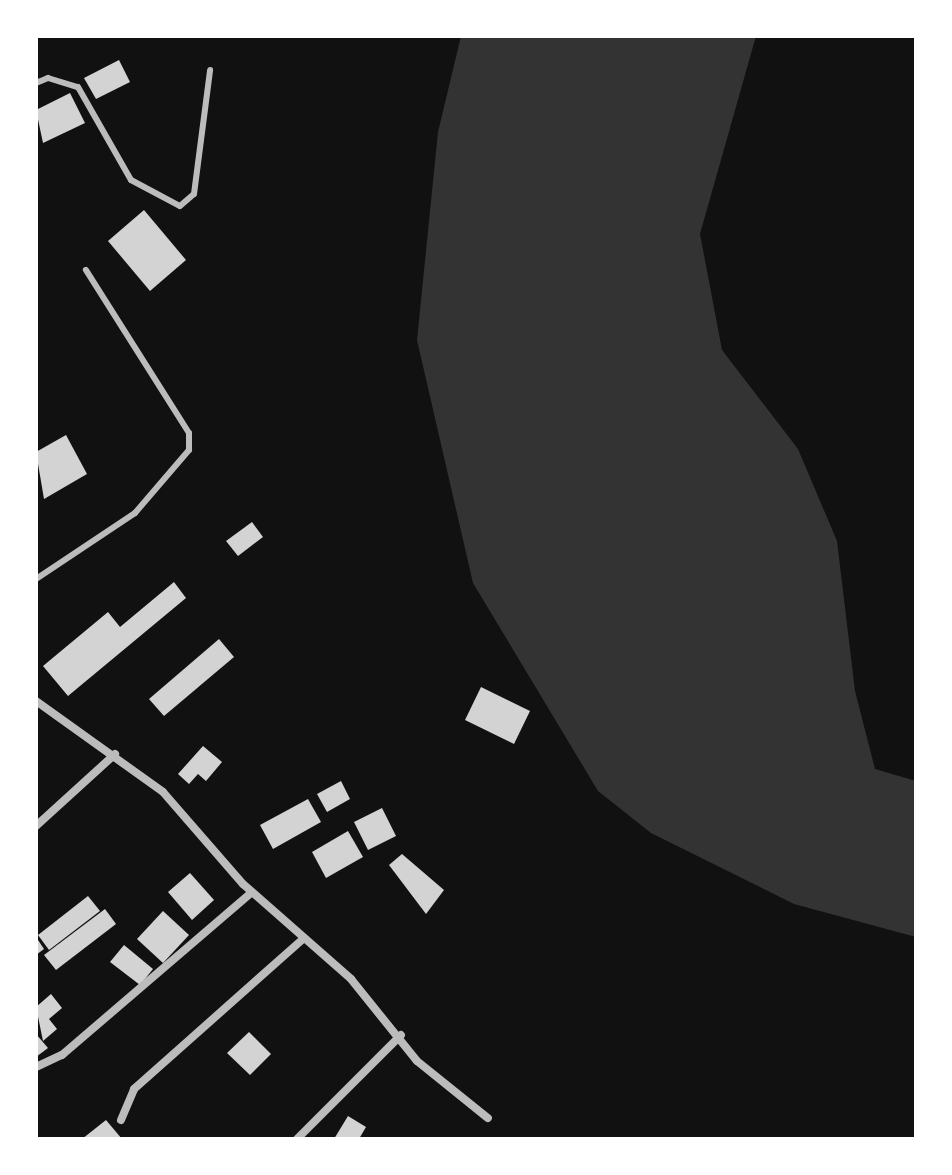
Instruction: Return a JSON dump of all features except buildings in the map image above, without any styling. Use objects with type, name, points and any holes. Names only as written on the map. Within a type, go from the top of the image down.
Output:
[{"type":"street","points":[[36,701],[115,754],[163,792],[252,892],[401,1035],[417,1061],[488,1118]]},
{"type":"street","points":[[36,826],[115,754]]},
{"type":"street","points":[[36,1067],[62,1055],[252,892]]},
{"type":"street","points":[[121,1120],[126,1098],[144,1079],[302,940]]},
{"type":"street","points":[[297,1139],[375,1052],[401,1035]]},
{"type":"lane","points":[[36,83],[48,78],[78,87],[131,180],[180,206],[194,194],[210,70]]},
{"type":"lane","points":[[36,579],[135,513],[189,450],[189,433],[86,270]]},
{"type":"shaded area","points":[[461,36],[756,36],[700,234],[722,350],[798,449],[837,541],[855,691],[875,769],[916,781],[916,937],[794,904],[651,833],[598,791],[473,583],[417,340],[438,132]]}]
